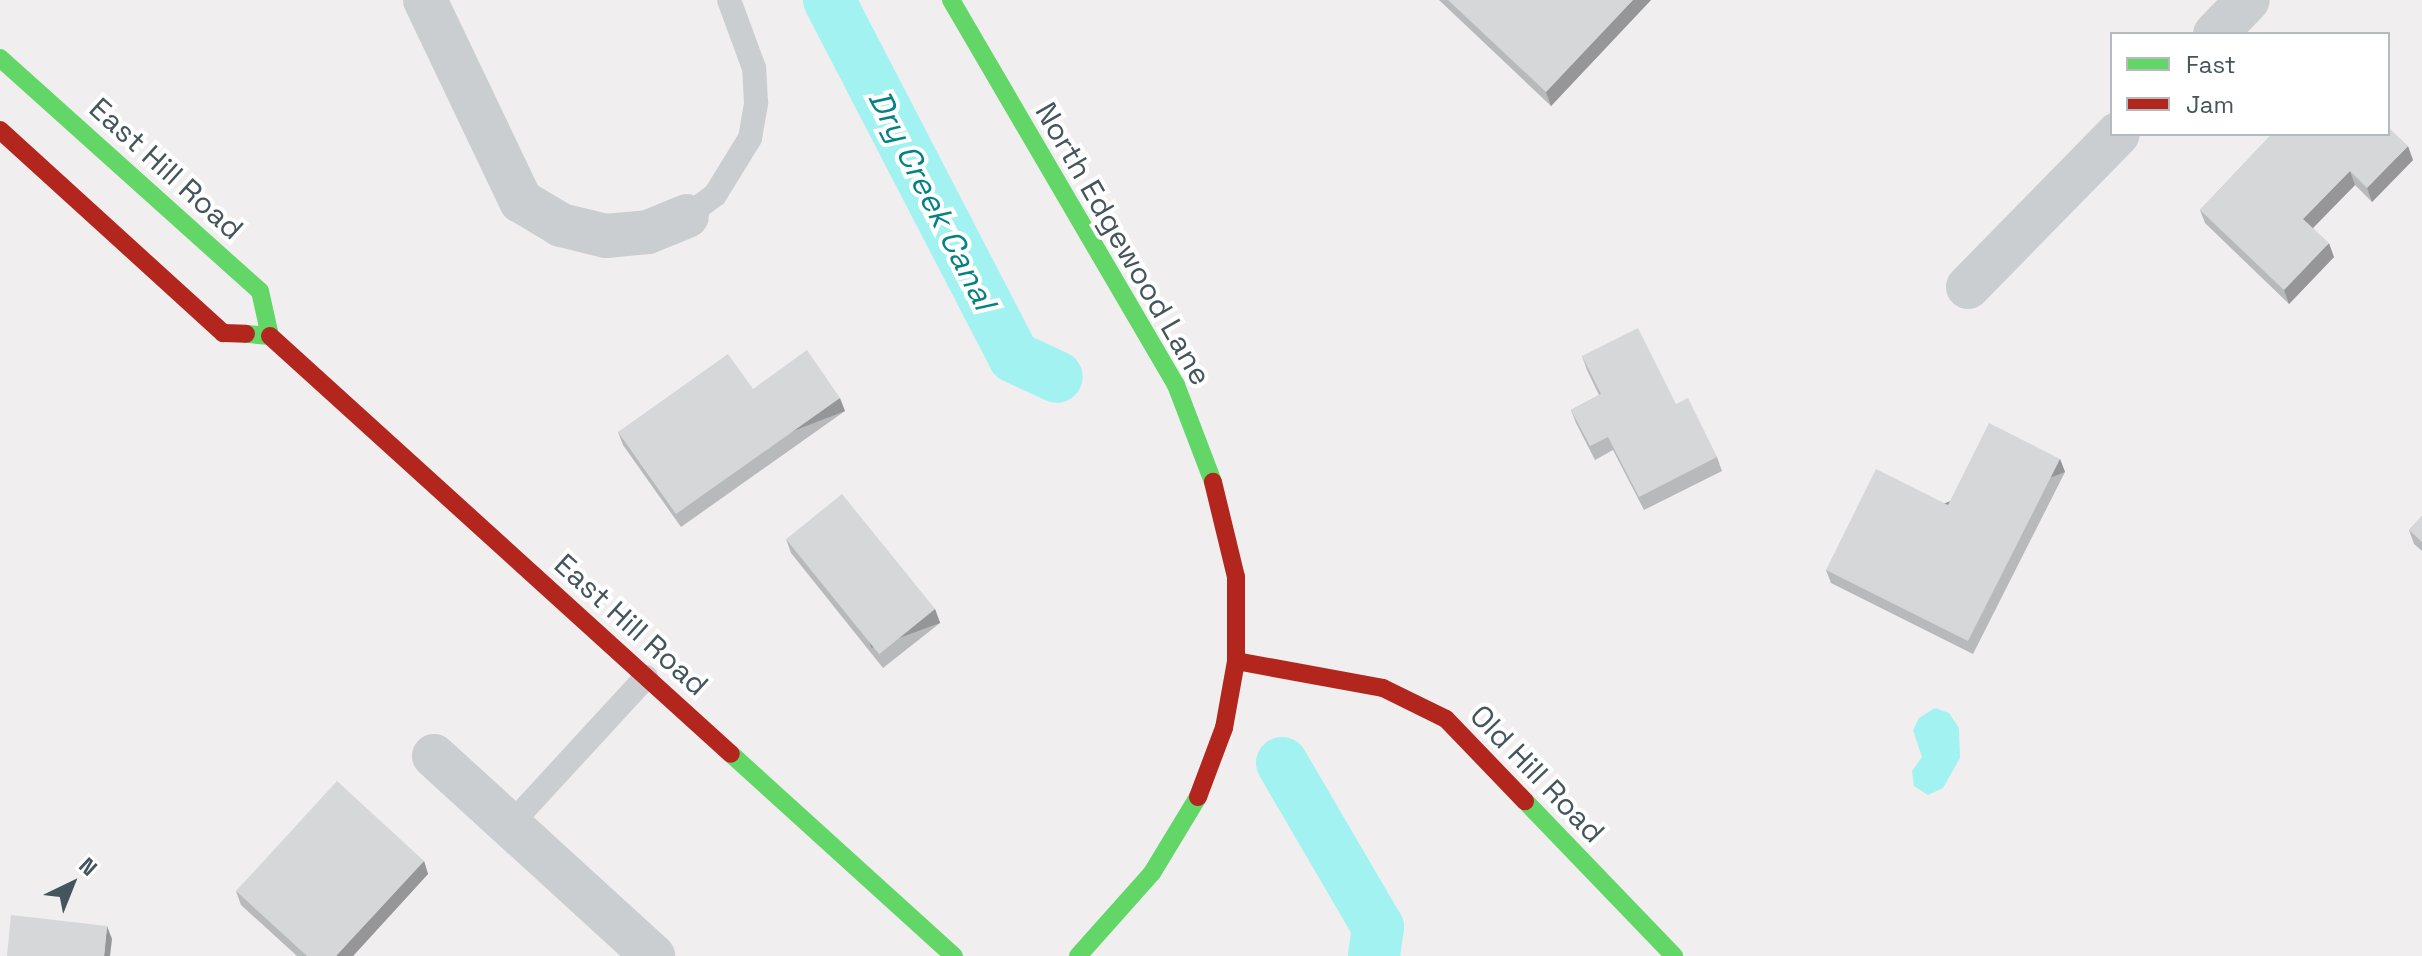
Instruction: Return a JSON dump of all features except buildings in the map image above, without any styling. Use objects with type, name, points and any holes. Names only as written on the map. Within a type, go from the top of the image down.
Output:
[{"type":"street","points":[[425,0],[521,201],[561,225],[606,236],[648,232],[687,216]]},
{"type":"street","points":[[2217,32],[2248,0]]},
{"type":"street","name":"North Edgewood Lane","points":[[962,4],[1176,385],[1223,508],[1236,577],[1236,661],[1224,728],[1183,828],[1152,873],[1078,956]]},
{"type":"street","name":"East Hill Road","points":[[0,58],[260,291],[270,336],[954,956]]},
{"type":"street","points":[[0,130],[223,333],[270,336]]},
{"type":"street","points":[[1968,287],[2116,136]]},
{"type":"street","name":"Old Hill Road","points":[[1236,661],[1383,688],[1446,719],[1664,953]]},
{"type":"street","points":[[434,756],[653,956]]},
{"type":"lane","points":[[687,216],[715,195],[750,138],[756,103],[754,68],[729,0]]},
{"type":"lane","points":[[510,825],[646,677]]},
{"type":"water","points":[[1935,708],[1949,713],[1959,728],[1960,758],[1943,788],[1928,795],[1914,786],[1912,771],[1922,757],[1913,730],[1919,718]]},
{"type":"waterway","name":"Dry Creek Canal","points":[[829,0],[1014,357],[1057,377]]},
{"type":"waterway","name":"Dry Creek Canal","points":[[1282,763],[1378,927],[1374,956]]},
{"type":"traffic: fast","points":[[951,0],[1176,385],[1213,482]]},
{"type":"traffic: fast","points":[[0,58],[260,291],[270,336],[246,334]]},
{"type":"traffic: fast","points":[[731,754],[954,956]]},
{"type":"traffic: fast","points":[[1078,956],[1152,873],[1198,797]]},
{"type":"traffic: fast","points":[[1525,801],[1674,956]]},
{"type":"traffic: jam","points":[[0,130],[223,333],[246,334]]},
{"type":"traffic: jam","points":[[270,336],[731,754]]},
{"type":"traffic: jam","points":[[1198,797],[1224,728],[1236,661],[1236,577],[1213,482]]},
{"type":"traffic: jam","points":[[1236,661],[1383,688],[1446,719],[1525,801]]}]
